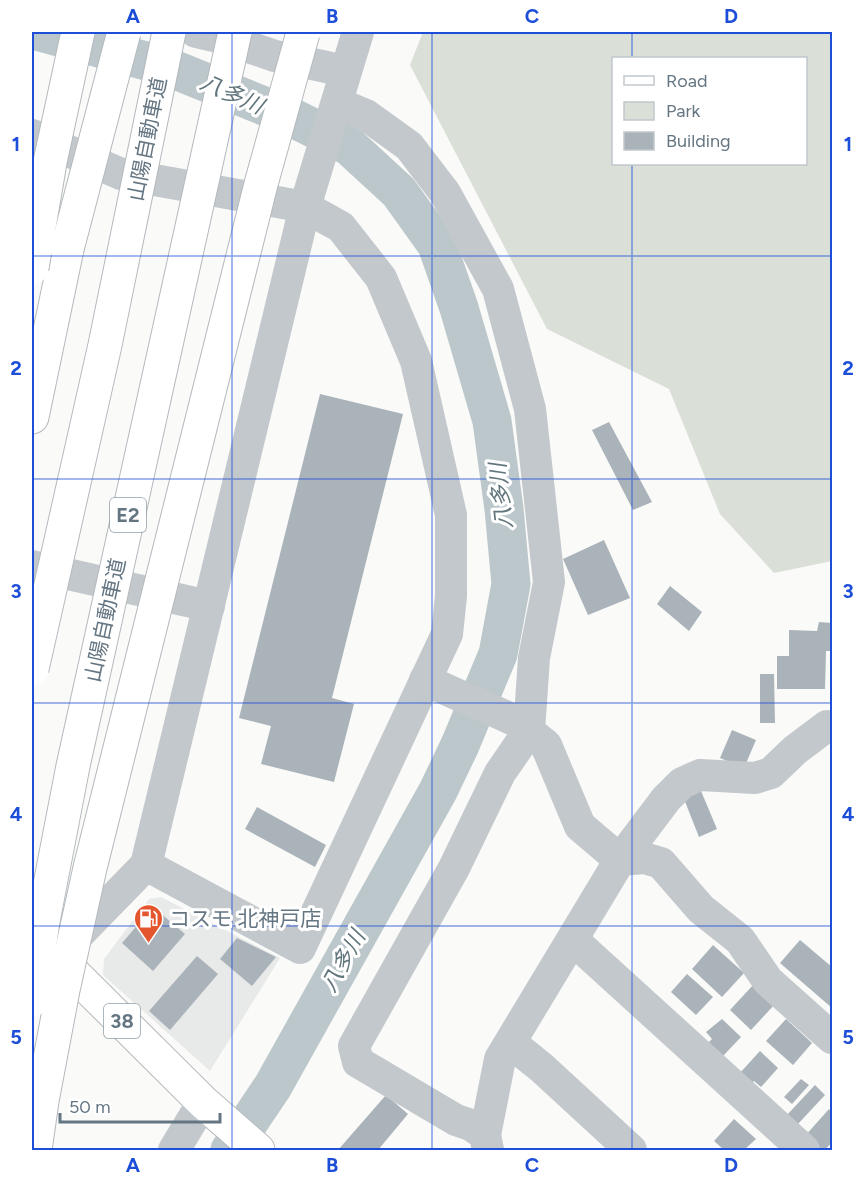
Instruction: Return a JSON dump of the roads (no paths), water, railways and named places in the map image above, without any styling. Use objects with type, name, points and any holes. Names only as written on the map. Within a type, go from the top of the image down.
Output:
[{"type":"main road","points":[[32,268],[50,162],[78,32]]},
{"type":"main road","points":[[32,417],[67,249],[124,32]]},
{"type":"main road","name":"山陽自動車道","points":[[32,669],[105,345],[169,32]]},
{"type":"main road","name":"山陽自動車道","points":[[32,1000],[45,910],[73,766],[234,32]]},
{"type":"main road","points":[[35,1150],[63,990],[92,858],[258,196],[303,32]]},
{"type":"main road","name":"38","points":[[32,934],[57,956],[207,1106],[258,1150]]},
{"type":"street","points":[[196,32],[222,38],[275,56],[345,71]]},
{"type":"street","points":[[57,956],[146,866],[305,207],[358,32]]},
{"type":"street","points":[[337,103],[366,115],[408,146],[445,193],[498,289],[530,409],[549,582],[522,726],[454,867],[354,1046],[358,1062],[456,1120],[471,1125],[486,1143]]},
{"type":"street","points":[[32,135],[121,174],[305,207],[341,226],[381,279],[416,361],[451,515],[451,596],[447,634],[433,683],[300,948],[146,866]]},
{"type":"street","points":[[32,566],[209,606]]},
{"type":"street","points":[[433,683],[522,726],[546,745],[580,826],[620,860],[644,858],[661,863],[701,909],[740,940],[768,981],[832,1038]]},
{"type":"street","points":[[486,1143],[500,1059],[620,860],[666,799],[682,783],[700,775],[755,778],[771,773],[795,750],[827,726]]},
{"type":"street","points":[[573,940],[804,1150]]},
{"type":"street","points":[[511,1043],[542,1068],[631,1150]]},
{"type":"street","points":[[174,1150],[207,1106]]},
{"type":"waterway","name":"八多川","points":[[40,32],[168,67],[291,117],[349,146],[399,192],[437,245],[459,308],[492,421],[511,584],[498,654],[438,791],[273,1086],[230,1150]]},
{"type":"place","name":"コスモ 北神戸店","points":[[148,944]]}]
